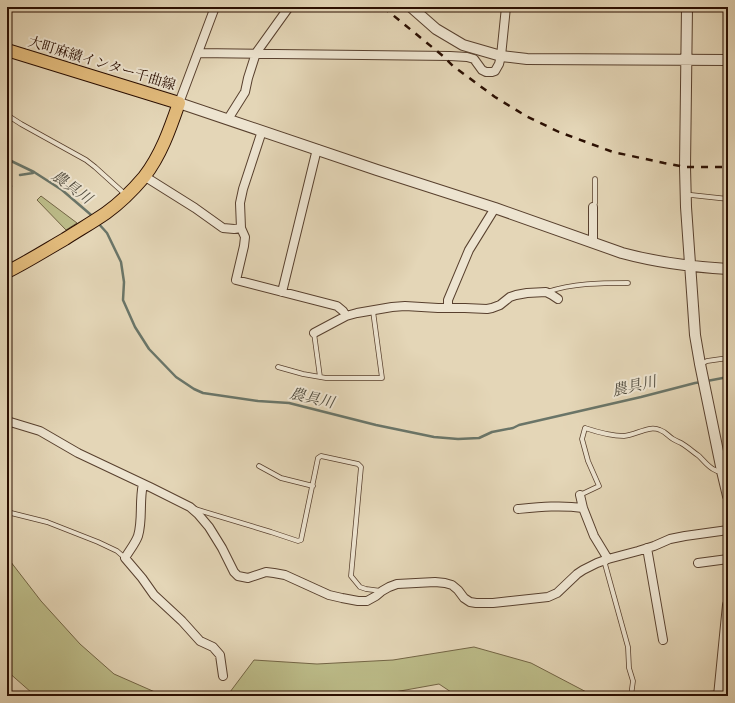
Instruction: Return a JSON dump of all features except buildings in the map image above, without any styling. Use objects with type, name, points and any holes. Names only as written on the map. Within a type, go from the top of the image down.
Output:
[{"type":"main road","name":"大町麻績インター千曲線","points":[[7,50],[179,103],[162,148],[144,176],[126,196],[105,214],[24,264],[7,272]]},
{"type":"street","points":[[215,7],[179,103],[637,257],[667,263],[728,269]]},
{"type":"street","points":[[228,119],[245,92],[256,53],[289,7]]},
{"type":"street","points":[[411,7],[436,29],[463,45],[501,56],[527,59],[728,60]]},
{"type":"street","points":[[198,53],[462,56],[474,59],[482,70],[492,72],[497,69],[501,56],[506,7]]},
{"type":"street","points":[[687,7],[686,196],[689,265],[695,335],[728,496]]},
{"type":"street","points":[[262,131],[243,189],[240,203],[241,228],[245,238],[236,280],[337,306],[346,316]]},
{"type":"street","points":[[282,292],[317,149]]},
{"type":"street","points":[[144,176],[224,228],[241,228]]},
{"type":"street","points":[[593,207],[593,243]]},
{"type":"street","points":[[448,308],[448,300],[469,250],[495,208]]},
{"type":"street","points":[[314,333],[346,316],[373,310],[405,306],[487,309],[500,305],[510,297],[527,293],[546,292],[558,299]]},
{"type":"street","points":[[7,421],[40,431],[78,453],[190,507],[209,527],[234,572],[238,576],[248,578],[266,572],[274,573],[293,578],[329,595],[358,601],[367,601],[388,587],[397,584],[435,582],[445,582],[452,585],[464,598],[476,604],[548,597],[557,593],[569,581],[597,563],[647,548],[670,539],[728,530]]},
{"type":"street","points":[[143,484],[138,537],[125,558],[154,595],[182,621],[200,641],[213,647],[220,655],[223,676]]},
{"type":"street","points":[[580,495],[583,508],[594,536],[608,559]]},
{"type":"street","points":[[518,509],[555,506],[583,508]]},
{"type":"street","points":[[647,548],[663,640]]},
{"type":"street","points":[[698,562],[728,559]]},
{"type":"street","points":[[719,695],[725,663],[728,605]]},
{"type":"lane","points":[[7,115],[86,160],[126,196]]},
{"type":"lane","points":[[593,207],[595,203],[595,179]]},
{"type":"lane","points":[[686,196],[691,195],[728,199]]},
{"type":"lane","points":[[546,292],[585,284],[628,283]]},
{"type":"lane","points":[[278,367],[303,374],[326,378],[382,378],[373,310]]},
{"type":"lane","points":[[314,333],[320,377]]},
{"type":"lane","points":[[701,366],[707,362],[728,358]]},
{"type":"lane","points":[[580,495],[600,486],[588,460],[582,439],[585,428],[604,434],[625,436],[646,429],[656,429],[666,433],[674,440],[690,449],[715,470],[719,472],[722,471]]},
{"type":"lane","points":[[190,507],[298,541],[301,540],[318,458],[321,456],[358,464],[361,467],[351,576],[360,587],[382,591]]},
{"type":"lane","points":[[259,466],[281,478],[312,486]]},
{"type":"lane","points":[[7,512],[47,522],[98,542],[117,551],[125,558]]},
{"type":"lane","points":[[608,559],[605,564],[628,647],[629,668],[633,681],[630,696]]},
{"type":"lane","points":[[702,696],[706,694],[719,695]]},
{"type":"green space","points":[[41,196],[77,223],[66,230],[37,200]]},
{"type":"green space","points":[[7,557],[41,601],[80,644],[114,674],[164,696],[39,696],[32,693],[7,671]]},
{"type":"green space","points":[[474,647],[531,663],[594,696],[457,696],[439,684],[389,693],[381,696],[227,696],[254,660],[317,664],[393,660]]},
{"type":"waterway","name":"農具川","points":[[7,159],[34,172],[62,190],[94,218]]},
{"type":"waterway","points":[[20,175],[33,173]]},
{"type":"waterway","points":[[7,187],[11,186]]},
{"type":"waterway","name":"農具川","points":[[98,223],[107,233],[121,262],[124,282],[123,300],[135,327],[149,349],[176,377],[203,393],[258,401],[289,403],[376,425],[434,437],[458,439],[479,438],[492,432],[513,428],[519,425],[702,382]]},
{"type":"waterway","name":"農具川","points":[[707,381],[728,377]]},
{"type":"railway","points":[[383,7],[443,56],[453,66],[495,97],[526,116],[559,132],[613,152],[664,163],[685,167],[728,167]]}]
